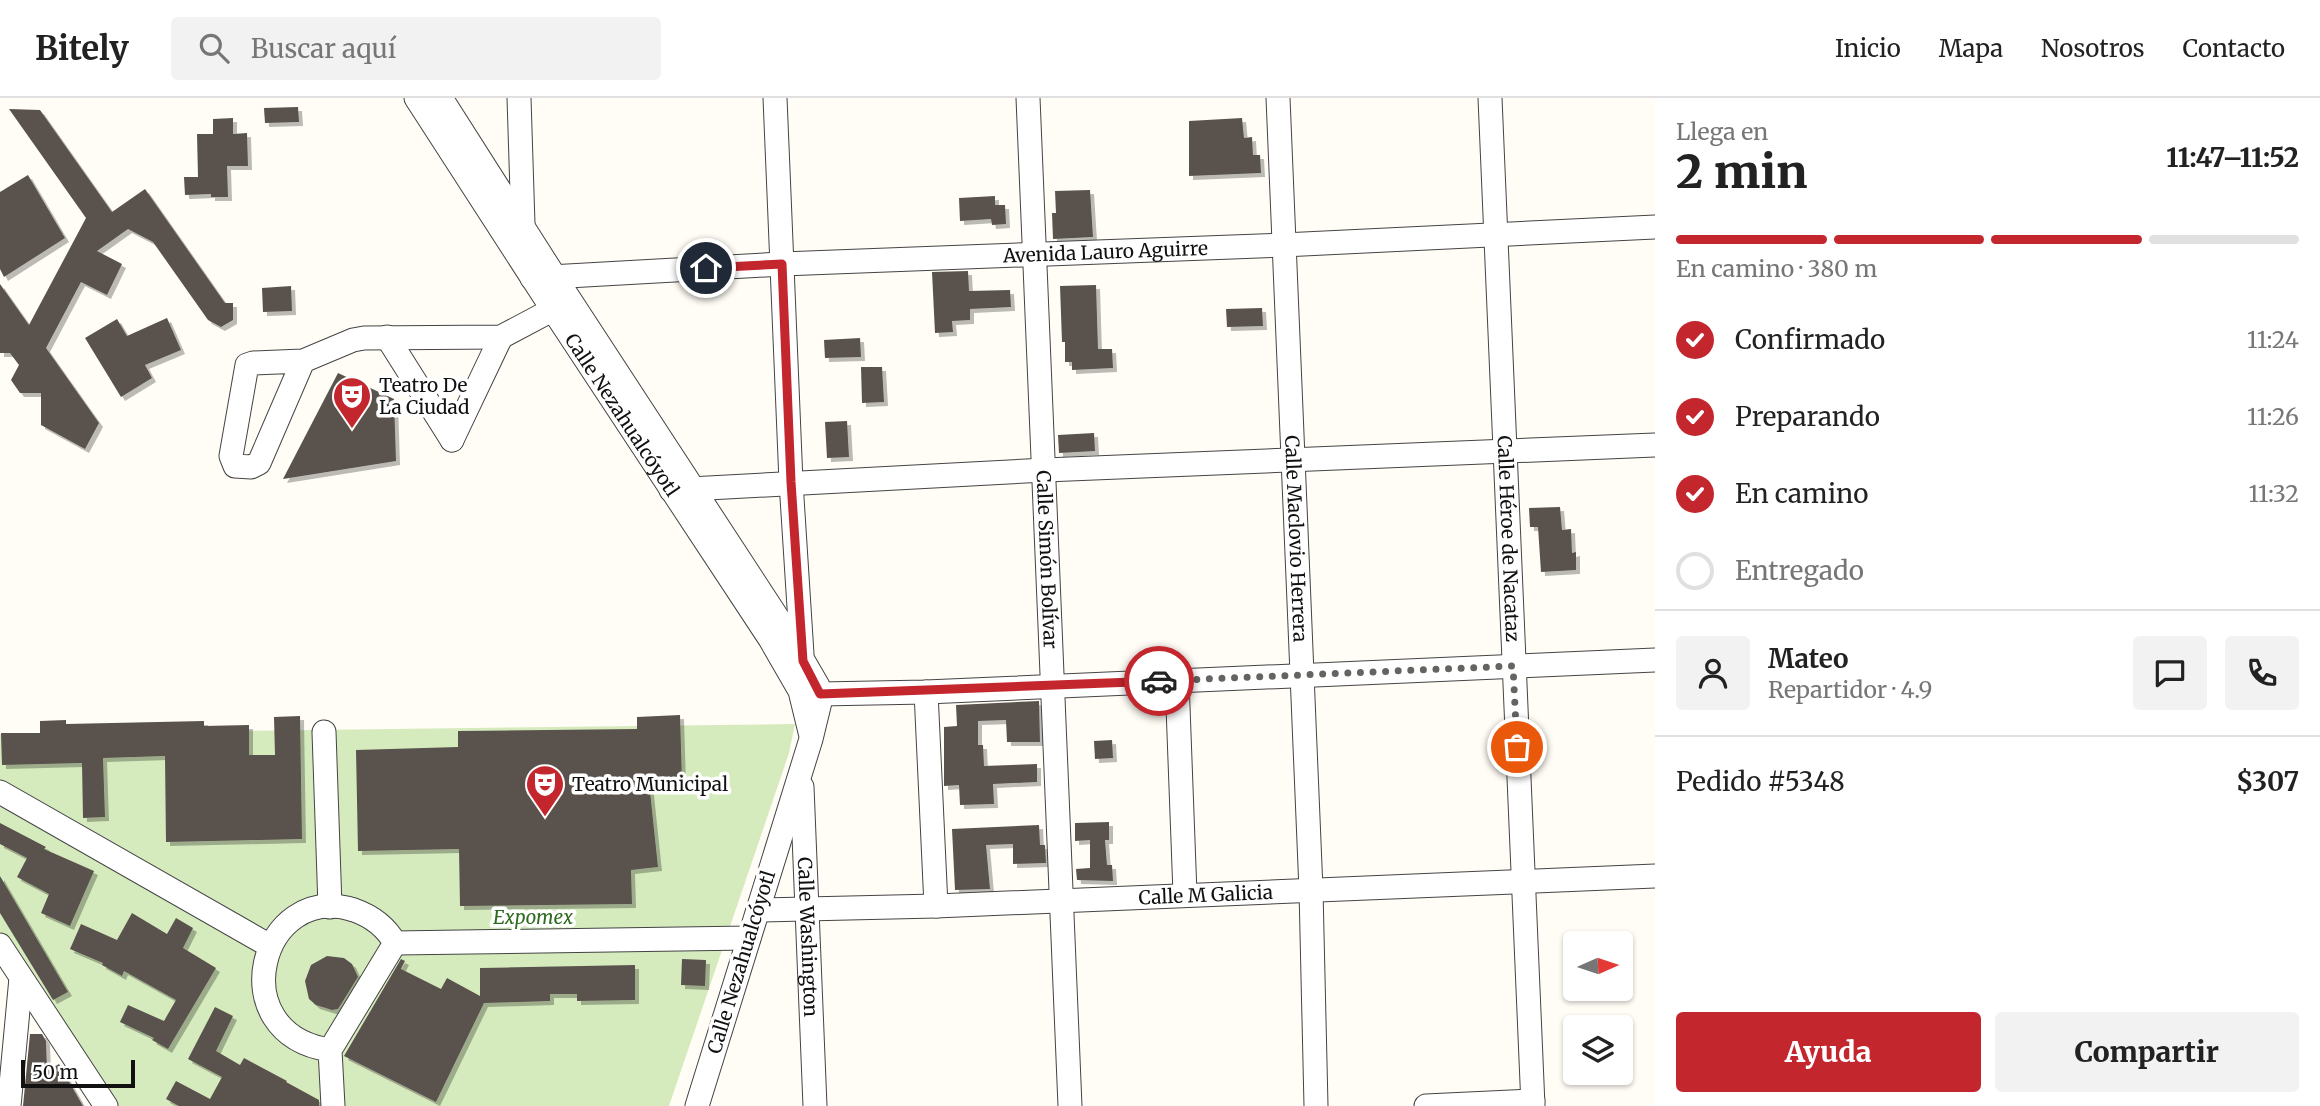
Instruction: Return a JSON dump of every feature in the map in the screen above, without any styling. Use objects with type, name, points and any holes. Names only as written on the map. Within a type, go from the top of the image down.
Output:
[{"type":"street","name":"Calle Nezahualcóyotl","points":[[416,98],[561,305],[795,665],[820,694],[811,739],[697,1106]]},
{"type":"street","name":"Calle Nezahualcóyotl","points":[[442,98],[523,227],[537,273]]},
{"type":"street","points":[[519,98],[523,227],[537,273]]},
{"type":"street","points":[[775,98],[791,482],[795,665]]},
{"type":"street","name":"Calle Simón Bolívar","points":[[1028,98],[1070,1106]]},
{"type":"street","name":"Calle Maclovio Herrera","points":[[1278,98],[1303,676],[1316,1106]]},
{"type":"street","name":"Calle Héroe de Nacataz","points":[[1490,98],[1533,1104]]},
{"type":"street","name":"Avenida Lauro Aguirre","points":[[537,273],[1283,245],[1655,227]]},
{"type":"street","points":[[303,361],[259,463],[251,467],[235,466],[232,456],[245,368],[253,363],[303,361],[353,340],[387,337],[501,337],[561,305]]},
{"type":"street","points":[[387,337],[452,440],[501,337]]},
{"type":"street","points":[[682,489],[1045,470],[1655,445]]},
{"type":"street","points":[[820,694],[926,692],[1655,660]]},
{"type":"street","name":"Calle Nezahualcóyotl","points":[[795,665],[811,739]]},
{"type":"street","points":[[1177,680],[1185,894]]},
{"type":"street","points":[[926,692],[936,906]]},
{"type":"street","points":[[324,732],[330,907]]},
{"type":"street","name":"Calle Washington","points":[[801,770],[816,1106]]},
{"type":"street","points":[[0,792],[270,946]]},
{"type":"street","name":"Calle M Galicia","points":[[758,910],[936,906],[1655,876]]},
{"type":"street","points":[[330,1050],[293,1038],[275,1019],[264,995],[262,982],[270,946],[278,933],[298,916],[330,907],[361,912],[383,927],[395,943]]},
{"type":"street","points":[[395,943],[748,937]]},
{"type":"street","points":[[333,1106],[330,1050],[395,943]]},
{"type":"street","points":[[0,945],[106,1106]]},
{"type":"street","points":[[9,1106],[21,978]]},
{"type":"street","points":[[1426,1106],[1533,1104]]},
{"type":"green space","name":"Expomex","points":[[795,724],[789,753],[669,1106],[117,1106],[0,932],[0,734]]},
{"type":"building","points":[[298,107],[299,122],[265,123],[264,108]]},
{"type":"building","points":[[9,109],[40,110],[112,212],[145,189],[225,303],[233,303],[233,320],[221,327],[208,320],[153,242],[128,229],[97,251],[122,264],[107,295],[81,282],[46,348],[99,423],[85,449],[41,425],[41,393],[20,393],[11,380],[19,365],[10,353],[0,353],[0,284],[29,325],[86,218]]},
{"type":"building","points":[[233,118],[233,134],[247,133],[248,166],[227,166],[228,197],[211,197],[211,194],[185,195],[184,177],[198,177],[197,134],[213,134],[213,119]]},
{"type":"building","points":[[1242,118],[1244,138],[1252,137],[1253,155],[1260,155],[1261,173],[1189,176],[1189,121]]},
{"type":"building","points":[[28,175],[65,238],[4,277],[0,269],[0,192]]},
{"type":"building","points":[[1090,190],[1093,237],[1053,239],[1055,191]]},
{"type":"building","points":[[995,196],[995,205],[1005,205],[1006,224],[992,225],[991,219],[960,221],[959,198]]},
{"type":"building","points":[[968,271],[969,291],[1010,290],[1011,307],[970,309],[970,320],[952,321],[953,332],[935,333],[932,272]]},
{"type":"building","points":[[1096,285],[1098,349],[1112,349],[1113,368],[1072,370],[1072,362],[1065,362],[1065,342],[1062,342],[1060,286]]},
{"type":"building","points":[[291,286],[292,311],[263,312],[262,288]]},
{"type":"building","points":[[1262,308],[1263,326],[1227,327],[1226,309]]},
{"type":"building","points":[[167,318],[181,350],[145,365],[152,378],[121,397],[85,338],[117,319],[127,336]]},
{"type":"building","points":[[860,338],[861,357],[825,358],[824,340]]},
{"type":"building","points":[[861,367],[882,367],[884,402],[862,403]]},
{"type":"building","name":"Teatro De La Ciudad","points":[[338,373],[394,399],[396,461],[283,479]]},
{"type":"building","points":[[847,421],[849,457],[827,458],[825,422]]},
{"type":"building","points":[[1094,433],[1095,451],[1059,453],[1058,435]]},
{"type":"building","points":[[1560,507],[1562,530],[1571,529],[1572,553],[1576,552],[1576,570],[1541,572],[1538,527],[1530,527],[1529,508]]},
{"type":"building","points":[[1039,701],[1040,742],[1007,742],[1006,720],[978,721],[978,745],[983,745],[984,766],[1037,764],[1037,782],[993,784],[994,804],[960,805],[959,785],[944,786],[944,727],[957,726],[956,705]]},
{"type":"building","name":"Teatro Municipal","points":[[680,715],[682,781],[649,782],[658,867],[631,870],[632,904],[460,906],[459,849],[358,851],[356,750],[458,747],[458,731],[637,729],[637,717]]},
{"type":"building","points":[[300,716],[302,839],[166,842],[165,756],[103,758],[105,817],[83,818],[82,763],[2,765],[1,733],[40,733],[40,721],[66,720],[66,724],[204,721],[204,726],[249,725],[249,755],[275,755],[274,717]]},
{"type":"building","points":[[1112,740],[1113,758],[1095,759],[1094,741]]},
{"type":"building","points":[[1109,822],[1109,840],[1105,840],[1107,865],[1112,865],[1113,881],[1077,880],[1076,869],[1090,868],[1090,840],[1075,841],[1075,823]]},
{"type":"building","points":[[0,823],[46,847],[44,849],[94,871],[70,926],[41,913],[49,894],[17,877],[27,858],[0,844]]},
{"type":"building","points":[[1039,825],[1040,845],[1045,845],[1046,863],[1013,864],[1013,844],[986,845],[990,889],[955,890],[952,829]]},
{"type":"building","points":[[0,876],[68,992],[53,1000],[0,913]]},
{"type":"building","points":[[132,913],[167,934],[176,918],[193,928],[183,948],[216,968],[168,1049],[152,1040],[154,1038],[120,1022],[128,1005],[164,1021],[176,1000],[124,971],[122,976],[102,965],[103,963],[70,949],[81,924],[117,940]]},
{"type":"building","points":[[327,956],[344,958],[352,964],[358,977],[338,1009],[332,1010],[316,1005],[309,999],[305,981],[311,965]]},
{"type":"building","points":[[401,959],[405,961],[401,969],[441,989],[447,978],[480,996],[480,968],[635,965],[635,1000],[577,1001],[577,994],[550,994],[550,1001],[484,1003],[436,1102],[344,1056]]},
{"type":"building","points":[[682,959],[706,960],[705,986],[681,985]]},
{"type":"building","points":[[215,1007],[233,1016],[216,1051],[240,1065],[244,1058],[319,1100],[319,1106],[179,1106],[166,1099],[176,1081],[210,1099],[222,1077],[188,1059]]},
{"type":"building","points":[[30,1034],[42,1034],[46,1041],[47,1071],[59,1064],[83,1106],[23,1106]]},
{"type":"way so far","points":[[1159,681],[1513,666],[1517,747]]},
{"type":"place","name":"Teatro De La Ciudad","points":[[352,430]]},
{"type":"place","name":"Teatro Municipal","points":[[545,818]]},
{"type":"route","points":[[706,268],[782,264],[791,482],[803,661],[820,694],[1159,681]]}]
